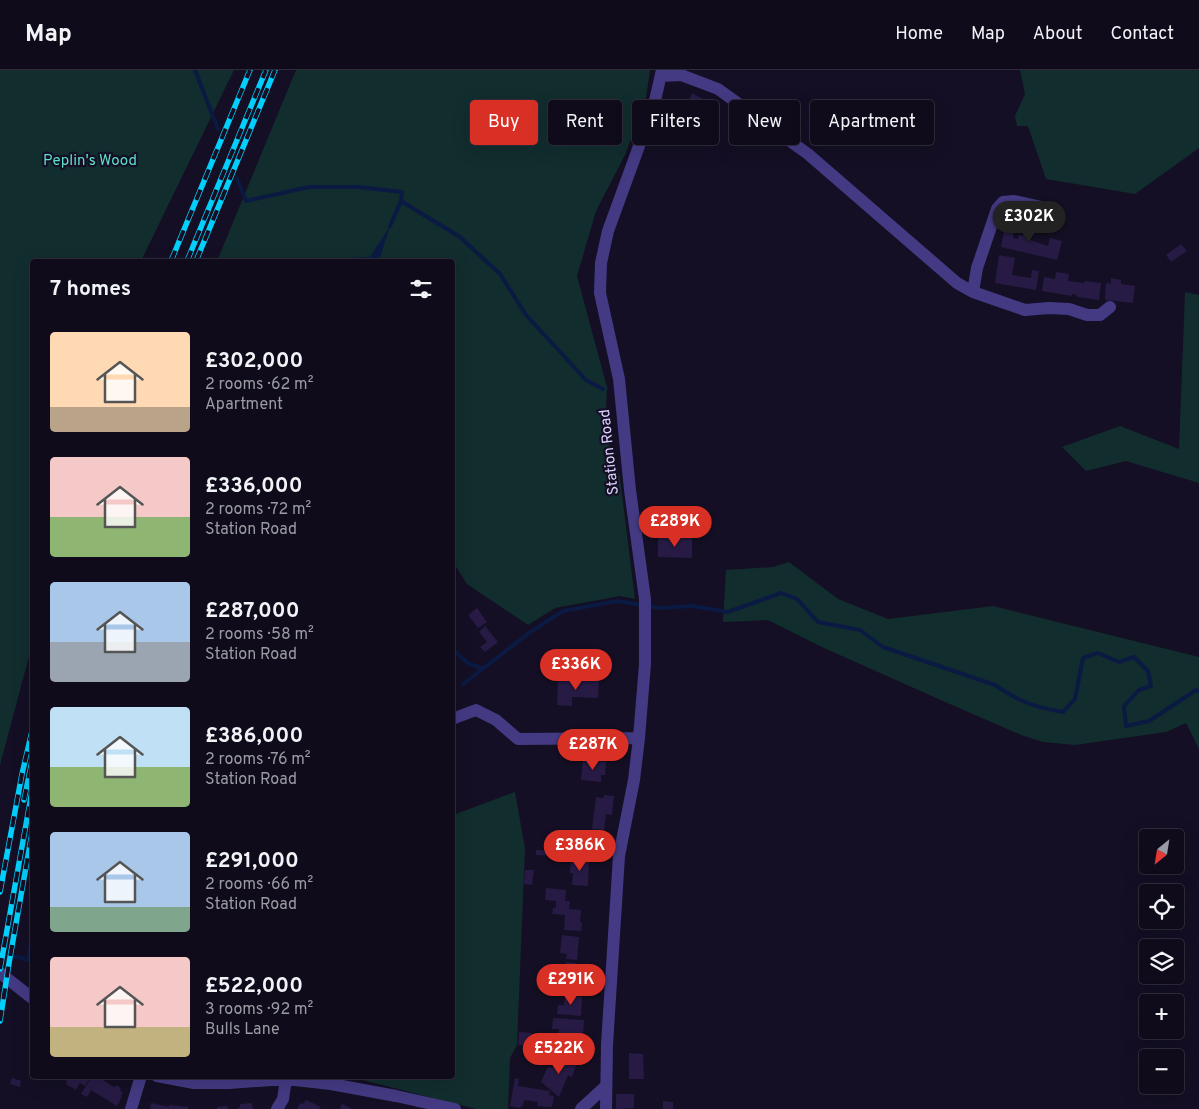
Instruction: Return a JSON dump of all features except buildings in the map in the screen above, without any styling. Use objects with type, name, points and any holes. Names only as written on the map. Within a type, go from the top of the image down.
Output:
[{"type":"street","points":[[661,73],[681,74],[718,89],[808,154],[957,283],[973,292],[1025,310],[1049,308],[1069,310],[1087,315],[1100,315],[1110,306]]},
{"type":"street","name":"Station Road","points":[[606,1109],[619,856],[634,780],[639,738],[645,664],[645,604],[630,490],[619,380],[600,294],[601,263],[608,231],[654,105],[661,73]]},
{"type":"street","points":[[973,292],[976,268],[997,209],[1003,202],[1014,201],[1042,207]]},
{"type":"street","points":[[455,718],[476,710],[496,720],[518,739],[639,738]]},
{"type":"street","points":[[0,973],[30,996]]},
{"type":"street","points":[[131,1109],[140,1079]]},
{"type":"street","points":[[173,1079],[194,1083],[229,1083],[286,1079],[368,1091],[454,1109]]},
{"type":"street","points":[[277,1109],[283,1099],[286,1079]]},
{"type":"street","points":[[581,1109],[606,1086]]},
{"type":"green space","name":"Peplin's Wood","points":[[0,70],[234,70],[142,259],[30,259],[30,652],[0,765]]},
{"type":"green space","points":[[296,70],[650,70],[645,100],[632,100],[632,136],[625,155],[596,211],[577,276],[607,387],[605,430],[620,478],[635,599],[620,596],[555,608],[528,625],[467,584],[455,565],[455,259],[218,259]]},
{"type":"green space","points":[[1020,70],[1199,70],[1199,148],[1135,194],[1046,179],[1028,126],[1017,126],[1015,116],[1025,94]]},
{"type":"green space","points":[[1185,292],[1199,295],[1199,483],[1126,461],[1086,471],[1062,447],[1120,426],[1179,449]]},
{"type":"green space","points":[[789,562],[838,599],[888,619],[993,606],[1199,657],[1199,749],[1186,723],[1166,732],[1075,745],[1043,742],[1021,735],[943,701],[824,648],[768,620],[723,622],[726,570],[773,567]]},
{"type":"green space","points":[[515,792],[525,848],[517,1045],[510,1058],[508,1109],[476,1109],[359,1079],[455,1079],[455,814]]},
{"type":"water","points":[[390,226],[380,259],[347,259],[370,257]]},
{"type":"waterway","points":[[195,70],[218,129]]},
{"type":"waterway","points":[[237,178],[246,201],[309,187],[358,187],[402,192],[401,201],[390,226]]},
{"type":"waterway","points":[[401,201],[460,237],[500,274],[526,315],[586,380],[603,389]]},
{"type":"waterway","points":[[463,684],[529,633],[563,611],[617,601],[661,608],[692,606],[728,612],[781,593],[797,599],[818,622],[860,630],[883,647],[995,685],[1020,700],[1045,708],[1063,712],[1075,699],[1083,658],[1098,653],[1119,662],[1134,657],[1148,671],[1151,686],[1139,690],[1124,706],[1126,726],[1149,721],[1196,690],[1199,691]]},
{"type":"waterway","points":[[455,652],[469,664],[483,668]]},
{"type":"waterway","points":[[11,955],[28,960],[30,948]]},
{"type":"railway","points":[[172,259],[250,70]]},
{"type":"railway","points":[[188,259],[266,70]]},
{"type":"railway","points":[[197,259],[275,70]]},
{"type":"railway","points":[[0,892],[30,740]]},
{"type":"railway","points":[[24,800],[30,771]]},
{"type":"railway","points":[[0,969],[30,802]]},
{"type":"railway","points":[[0,1021],[30,844]]}]
